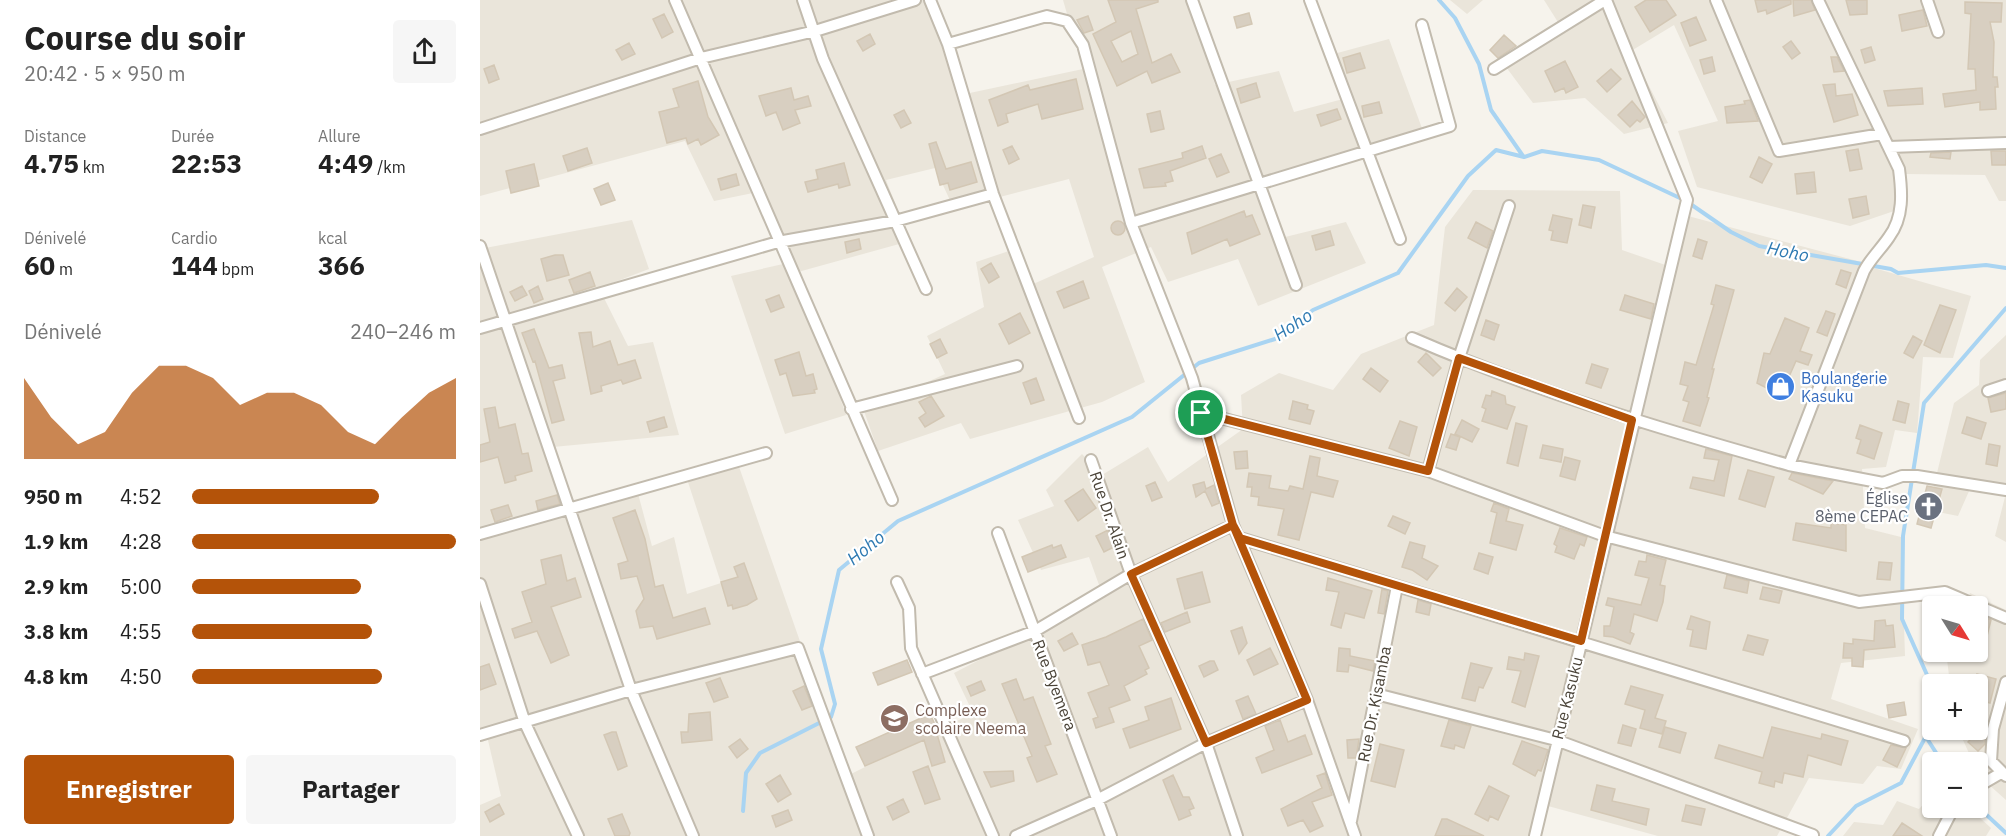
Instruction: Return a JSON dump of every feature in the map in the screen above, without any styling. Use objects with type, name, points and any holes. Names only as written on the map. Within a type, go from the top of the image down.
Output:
[{"type":"street","points":[[675,0],[778,242],[892,500]]},
{"type":"street","points":[[802,0],[823,59],[926,289]]},
{"type":"street","points":[[480,129],[701,58],[815,32],[915,0]]},
{"type":"street","points":[[930,0],[948,44],[993,194],[1079,418]]},
{"type":"street","points":[[1192,0],[1296,285]]},
{"type":"street","points":[[1310,0],[1400,239]]},
{"type":"street","points":[[1494,69],[1605,0]]},
{"type":"street","name":"Rue Kasuku","points":[[1534,836],[1632,420],[1687,202],[1605,0]]},
{"type":"street","points":[[1716,0],[1779,151],[1882,134]]},
{"type":"street","points":[[1789,465],[1864,271],[1871,257],[1889,237],[1897,222],[1903,196],[1899,169],[1818,0]]},
{"type":"street","points":[[1927,0],[1938,32]]},
{"type":"street","name":"Rue Dr. Kisamba","points":[[948,44],[1047,16],[1067,21],[1083,45],[1131,223],[1192,378],[1233,525],[1307,700],[1355,836]]},
{"type":"street","points":[[1131,223],[1450,126],[1422,25]]},
{"type":"street","points":[[1888,147],[2006,143]]},
{"type":"street","points":[[480,328],[778,242],[895,220],[993,194]]},
{"type":"street","points":[[1428,471],[1459,358],[1509,206]]},
{"type":"street","points":[[480,246],[631,690],[693,836]]},
{"type":"street","points":[[1412,338],[1459,358],[1632,420],[1789,465],[1883,483],[1902,476],[1917,476],[2006,490]]},
{"type":"street","points":[[851,409],[1017,366]]},
{"type":"street","points":[[1988,391],[2006,385]]},
{"type":"street","points":[[1201,413],[1428,471],[1605,536],[1859,602],[1901,599],[1945,592],[2006,618]]},
{"type":"street","points":[[480,534],[766,453]]},
{"type":"street","name":"Rue Dr. Alain","points":[[1091,460],[1131,574],[1206,743],[1237,836]]},
{"type":"street","points":[[922,674],[1035,631],[1131,574],[1233,525]]},
{"type":"street","name":"Rue Byemera","points":[[998,534],[1111,836]]},
{"type":"street","points":[[1240,538],[1904,741]]},
{"type":"street","points":[[897,582],[909,608],[911,648],[993,836]]},
{"type":"street","points":[[480,584],[525,723],[578,836]]},
{"type":"street","name":"Rue Dr. Kisamba","points":[[1351,821],[1396,586]]},
{"type":"street","points":[[480,735],[631,690],[798,648],[868,836]]},
{"type":"street","points":[[1988,782],[2004,775],[1991,761],[1993,729],[2006,682]]},
{"type":"street","points":[[1376,694],[1556,740],[1814,836]]},
{"type":"street","points":[[1016,836],[1099,799],[1206,743],[1307,700]]},
{"type":"street","points":[[1939,836],[1948,818]]},
{"type":"shaded area","points":[[480,0],[925,0],[965,94],[1083,69],[1063,0],[1191,0],[1215,85],[1279,71],[1294,112],[1343,99],[1330,55],[1389,39],[1423,131],[1251,179],[1277,239],[1346,222],[1366,263],[1258,306],[1238,259],[1168,282],[1151,247],[1102,267],[1145,382],[1102,402],[970,439],[961,423],[878,451],[864,411],[945,374],[927,336],[984,307],[976,262],[1015,249],[1031,285],[1094,257],[1069,179],[954,209],[935,168],[886,180],[910,241],[798,272],[846,415],[785,434],[731,276],[783,264],[753,193],[714,201],[685,141],[480,196]]},
{"type":"shaded area","points":[[1450,0],[1483,0],[1467,14]]},
{"type":"shaded area","points":[[1544,0],[1591,0],[1592,2],[1596,0],[2006,0],[2006,201],[1999,201],[1985,175],[1905,174],[1900,209],[1850,226],[1697,187],[1678,131],[1718,121],[1674,25],[1631,51],[1668,123],[1624,134],[1585,98],[1533,103],[1500,59],[1561,27]]},
{"type":"shaded area","points":[[1473,190],[1620,191],[1622,250],[1677,269],[1688,216],[1865,263],[1867,266],[1971,296],[1953,358],[1923,357],[1917,433],[1895,430],[1886,467],[1862,469],[1865,528],[1901,537],[1905,656],[1841,663],[1831,699],[1918,729],[1901,769],[1877,766],[1863,784],[1809,778],[1777,836],[1658,836],[1548,806],[1540,836],[480,836],[480,805],[501,796],[487,736],[480,738],[480,249],[632,220],[649,269],[599,288],[628,346],[653,342],[679,435],[553,447],[570,503],[636,486],[652,546],[674,537],[687,594],[721,583],[687,479],[737,461],[847,776],[973,713],[954,673],[1103,596],[1089,557],[1041,570],[1018,520],[1054,506],[1046,490],[1082,454],[1102,475],[1148,447],[1168,482],[1243,429],[1241,395],[1279,373],[1333,390],[1361,354],[1434,325],[1445,227]]},
{"type":"shaded area","points":[[2006,335],[2006,486],[1974,480],[1958,516],[1928,510],[1954,403],[1979,385],[1980,360]]},
{"type":"shaded area","points":[[2006,493],[2006,542],[1995,536]]},
{"type":"shaded area","points":[[1988,602],[2006,610],[2006,800],[1988,784],[1988,752],[1968,752],[1963,740],[1988,740],[1988,674],[1949,674],[1947,662],[1988,662]]},
{"type":"shaded area","points":[[1897,801],[1919,809],[1922,806],[1922,818],[1980,818],[1991,828],[1986,836],[1843,836],[1854,822],[1883,825]]},
{"type":"building","points":[[1108,0],[1158,0],[1158,2],[1136,9],[1152,63],[1171,54],[1180,72],[1152,83],[1147,71],[1117,86],[1093,34],[1116,22]],"holes":[[[1131,31],[1138,54],[1122,62],[1111,41]]]},
{"type":"building","points":[[1646,0],[1666,0],[1676,15],[1650,32],[1635,7]]},
{"type":"building","points":[[1755,0],[1791,0],[1791,4],[1767,14],[1766,10],[1758,12]]},
{"type":"building","points":[[1793,0],[1811,0],[1815,10],[1794,16]]},
{"type":"building","points":[[1846,0],[1867,0],[1867,14],[1850,15]]},
{"type":"building","points":[[1965,2],[2002,3],[2001,22],[1990,22],[1994,42],[1993,77],[1997,77],[1998,87],[1995,87],[1996,109],[1980,110],[1980,102],[1945,107],[1943,94],[1976,90],[1975,69],[1968,69],[1971,14],[1965,13]]},
{"type":"building","points":[[1923,10],[1927,26],[1902,31],[1899,15]]},
{"type":"building","points":[[1249,13],[1252,24],[1237,28],[1234,17]]},
{"type":"building","points":[[664,14],[673,32],[662,38],[653,19]]},
{"type":"building","points":[[1088,16],[1093,30],[1084,33],[1077,20]]},
{"type":"building","points":[[1696,17],[1706,40],[1690,46],[1681,23]]},
{"type":"building","points":[[870,34],[875,44],[863,51],[857,41]]},
{"type":"building","points":[[1504,35],[1516,46],[1498,58],[1490,50]]},
{"type":"building","points":[[1791,41],[1800,53],[1792,59],[1783,47]]},
{"type":"building","points":[[629,43],[635,54],[622,60],[616,50]]},
{"type":"building","points":[[1871,47],[1875,60],[1865,63],[1861,50]]},
{"type":"building","points":[[1360,53],[1365,68],[1347,73],[1343,58]]},
{"type":"building","points":[[1712,57],[1715,71],[1704,74],[1700,60]]},
{"type":"building","points":[[1831,57],[1837,57],[1844,71],[1834,72]]},
{"type":"building","points":[[1565,61],[1578,87],[1566,93],[1564,88],[1555,92],[1545,71]]},
{"type":"building","points":[[494,65],[499,79],[489,83],[484,69]]},
{"type":"building","points":[[1611,69],[1621,79],[1607,92],[1597,81]]},
{"type":"building","points":[[1076,79],[1083,109],[1042,119],[1038,104],[1006,114],[1008,122],[998,126],[989,100],[1028,85],[1030,90]]},
{"type":"building","points":[[698,81],[708,117],[719,135],[701,145],[698,139],[688,144],[686,138],[667,143],[659,112],[679,107],[673,89]]},
{"type":"building","points":[[1256,83],[1260,97],[1241,103],[1237,89]]},
{"type":"building","points":[[1835,84],[1836,96],[1852,94],[1858,115],[1834,122],[1823,85]]},
{"type":"building","points":[[791,88],[794,100],[808,96],[811,106],[795,110],[800,123],[783,130],[776,112],[766,116],[759,96]]},
{"type":"building","points":[[1922,88],[1923,104],[1888,106],[1884,91]]},
{"type":"building","points":[[1750,100],[1758,121],[1727,123],[1725,107],[1745,104],[1744,101]]},
{"type":"building","points":[[1632,101],[1645,117],[1640,122],[1637,120],[1630,127],[1618,115]]},
{"type":"building","points":[[1379,102],[1382,113],[1364,117],[1362,106]]},
{"type":"building","points":[[1337,109],[1341,119],[1321,126],[1317,115]]},
{"type":"building","points":[[904,110],[911,123],[901,128],[894,115]]},
{"type":"building","points":[[1160,111],[1164,129],[1151,132],[1147,114]]},
{"type":"building","points":[[936,142],[946,169],[971,162],[977,182],[950,190],[948,183],[940,185],[929,144]]},
{"type":"building","points":[[1012,146],[1019,159],[1009,164],[1003,150]]},
{"type":"building","points":[[1202,146],[1206,158],[1170,171],[1173,181],[1165,183],[1166,186],[1144,188],[1139,169],[1183,158],[1182,153]]},
{"type":"building","points":[[587,148],[592,163],[568,171],[563,156]]},
{"type":"building","points":[[1858,149],[1862,169],[1850,171],[1846,151]]},
{"type":"building","points":[[1991,151],[2006,151],[2006,165],[1992,165]]},
{"type":"building","points":[[1951,152],[1950,159],[1930,157],[1931,153]]},
{"type":"building","points":[[1221,154],[1229,172],[1217,177],[1209,159]]},
{"type":"building","points":[[1759,157],[1772,164],[1762,183],[1750,177]]},
{"type":"building","points":[[844,163],[850,185],[839,188],[838,184],[808,192],[805,182],[818,179],[816,170]]},
{"type":"building","points":[[534,164],[539,186],[511,193],[506,171]]},
{"type":"building","points":[[1814,172],[1816,192],[1797,194],[1795,174]]},
{"type":"building","points":[[736,174],[739,185],[721,190],[718,179]]},
{"type":"building","points":[[608,183],[615,200],[601,205],[594,189]]},
{"type":"building","points":[[1866,196],[1869,214],[1853,218],[1849,199]]},
{"type":"building","points":[[1583,205],[1595,207],[1591,228],[1579,225]]},
{"type":"building","points":[[1244,211],[1246,217],[1252,215],[1260,234],[1230,246],[1227,239],[1192,254],[1187,233]]},
{"type":"building","points":[[1553,215],[1572,219],[1567,243],[1551,240],[1553,231],[1549,230]]},
{"type":"building","points":[[1115,221],[1121,221],[1125,228],[1121,235],[1115,235],[1111,231],[1111,225]]},
{"type":"building","points":[[1476,222],[1493,231],[1487,248],[1468,238]]},
{"type":"building","points":[[1330,231],[1334,245],[1316,250],[1312,236]]},
{"type":"building","points":[[859,239],[861,249],[847,253],[845,242]]},
{"type":"building","points":[[1698,239],[1707,242],[1702,259],[1693,256]]},
{"type":"building","points":[[563,255],[569,275],[547,281],[541,259]]},
{"type":"building","points":[[991,263],[999,277],[989,283],[981,269]]},
{"type":"building","points":[[1841,270],[1851,273],[1846,288],[1836,284]]},
{"type":"building","points":[[590,272],[595,286],[574,293],[569,280]]},
{"type":"building","points":[[1083,281],[1089,298],[1064,308],[1057,292]]},
{"type":"building","points":[[1716,285],[1734,290],[1712,369],[1714,369],[1707,397],[1709,398],[1700,426],[1683,421],[1689,402],[1683,400],[1688,386],[1680,384],[1685,362],[1696,365],[1714,305],[1711,304]]},
{"type":"building","points":[[522,286],[527,295],[515,301],[510,292]]},
{"type":"building","points":[[538,286],[543,299],[534,303],[529,291]]},
{"type":"building","points":[[1457,288],[1467,297],[1455,311],[1445,303]]},
{"type":"building","points":[[779,295],[784,307],[771,312],[766,300]]},
{"type":"building","points":[[1625,295],[1654,304],[1651,319],[1620,310]]},
{"type":"building","points":[[1940,305],[1956,310],[1940,353],[1924,345]]},
{"type":"building","points":[[1826,311],[1835,314],[1827,336],[1817,332]]},
{"type":"building","points":[[1020,313],[1030,333],[1009,344],[999,324]]},
{"type":"building","points":[[1785,318],[1809,328],[1800,351],[1812,355],[1808,365],[1796,361],[1788,379],[1793,381],[1784,397],[1757,383],[1764,353],[1770,354]]},
{"type":"building","points":[[1486,320],[1499,325],[1494,340],[1481,335]]},
{"type":"building","points":[[534,329],[549,368],[562,365],[565,378],[553,381],[564,420],[552,423],[535,361],[533,362],[522,333]]},
{"type":"building","points":[[591,332],[593,347],[610,341],[618,365],[635,360],[641,378],[623,384],[621,380],[601,386],[602,391],[591,394],[579,333]]},
{"type":"building","points":[[1913,336],[1922,341],[1913,358],[1904,353]]},
{"type":"building","points":[[940,339],[947,353],[937,358],[930,344]]},
{"type":"building","points":[[799,352],[806,376],[813,374],[817,389],[814,390],[815,393],[793,396],[786,373],[780,375],[775,360]]},
{"type":"building","points":[[1426,353],[1441,368],[1433,376],[1418,362]]},
{"type":"building","points":[[1592,364],[1608,369],[1601,388],[1586,383]]},
{"type":"building","points":[[1371,368],[1388,381],[1380,392],[1363,379]]},
{"type":"building","points":[[1036,378],[1044,400],[1031,404],[1023,383]]},
{"type":"building","points":[[1492,391],[1505,396],[1506,404],[1515,407],[1507,429],[1482,421],[1486,409],[1482,407],[1486,395],[1491,396]]},
{"type":"building","points":[[2006,393],[2006,409],[1991,412],[1988,398]]},
{"type":"building","points":[[931,396],[944,416],[925,427],[919,418],[926,413],[919,402]]},
{"type":"building","points":[[1293,401],[1308,405],[1307,409],[1314,411],[1310,424],[1289,419]]},
{"type":"building","points":[[1898,401],[1909,404],[1905,423],[1893,420]]},
{"type":"building","points":[[495,407],[499,428],[515,424],[522,454],[528,453],[532,471],[515,476],[516,480],[505,483],[498,457],[480,462],[480,445],[490,442],[484,409]]},
{"type":"building","points":[[664,417],[667,427],[650,432],[647,422]]},
{"type":"building","points":[[1967,417],[1986,423],[1981,439],[1962,433]]},
{"type":"building","points":[[1462,420],[1479,429],[1472,442],[1455,434]]},
{"type":"building","points":[[1400,421],[1417,427],[1409,456],[1389,448]]},
{"type":"building","points":[[1516,423],[1527,426],[1518,466],[1507,463]]},
{"type":"building","points":[[1860,425],[1882,433],[1874,459],[1857,453],[1861,440],[1856,438]]},
{"type":"building","points":[[1451,434],[1460,437],[1456,450],[1446,447]]},
{"type":"building","points":[[1989,444],[2000,446],[1997,466],[1986,464]]},
{"type":"building","points":[[1543,445],[1563,449],[1561,462],[1540,458]]},
{"type":"building","points":[[1706,449],[1732,456],[1724,496],[1690,488],[1693,477],[1714,481],[1719,460],[1704,458]]},
{"type":"building","points":[[1247,451],[1248,468],[1236,469],[1234,452]]},
{"type":"building","points":[[1310,456],[1320,458],[1317,476],[1338,481],[1333,497],[1311,492],[1299,540],[1278,535],[1284,509],[1258,505],[1259,497],[1251,496],[1252,487],[1247,487],[1249,473],[1271,476],[1269,488],[1288,491],[1290,486],[1303,489]]},
{"type":"building","points":[[1565,457],[1580,461],[1575,480],[1560,476]]},
{"type":"building","points":[[1748,470],[1774,477],[1765,507],[1739,499]]},
{"type":"building","points":[[1792,473],[1833,481],[1823,494],[1789,479]]},
{"type":"building","points":[[1155,482],[1162,497],[1152,501],[1146,486]]},
{"type":"building","points":[[1204,482],[1206,489],[1214,485],[1219,503],[1212,506],[1205,491],[1196,497],[1193,485]]},
{"type":"building","name":"Église 8ème CEPAC","points":[[1927,486],[1942,489],[1931,528],[1917,524]]},
{"type":"building","points":[[1083,489],[1096,508],[1078,521],[1065,501]]},
{"type":"building","points":[[557,495],[560,504],[538,510],[536,501]]},
{"type":"building","points":[[1494,503],[1509,509],[1506,521],[1523,525],[1516,550],[1490,543],[1497,513],[1491,511]]},
{"type":"building","points":[[508,505],[512,516],[495,522],[491,510]]},
{"type":"building","points":[[635,510],[645,539],[655,587],[663,585],[673,618],[705,608],[710,624],[657,639],[653,626],[640,628],[636,611],[644,599],[637,576],[621,579],[618,564],[628,561],[613,518]]},
{"type":"building","points":[[1393,516],[1410,523],[1405,534],[1388,526]]},
{"type":"building","points":[[1796,523],[1831,528],[1831,523],[1846,525],[1846,551],[1793,540]]},
{"type":"building","points":[[1560,528],[1587,537],[1584,546],[1580,544],[1574,559],[1555,552],[1557,546],[1554,544]]},
{"type":"building","points":[[1108,530],[1114,547],[1104,552],[1096,536]]},
{"type":"building","points":[[1410,542],[1425,546],[1422,558],[1438,566],[1427,580],[1412,570],[1402,567]]},
{"type":"building","points":[[1052,545],[1053,548],[1061,545],[1066,557],[1028,572],[1022,557]]},
{"type":"building","points":[[1479,553],[1493,557],[1488,574],[1474,569]]},
{"type":"building","points":[[561,555],[567,581],[575,578],[581,597],[551,607],[569,655],[551,663],[537,631],[515,638],[512,629],[532,622],[522,592],[546,584],[541,560]]},
{"type":"building","points":[[1647,555],[1666,560],[1660,585],[1665,586],[1663,602],[1657,621],[1634,614],[1630,632],[1634,634],[1630,644],[1604,636],[1604,626],[1610,626],[1614,607],[1606,605],[1608,598],[1641,605],[1649,578],[1635,575],[1639,561],[1646,562]]},
{"type":"building","points":[[1879,562],[1892,563],[1890,580],[1877,579]]},
{"type":"building","points":[[744,563],[757,599],[733,609],[732,605],[728,606],[721,582],[738,577],[734,567]]},
{"type":"building","points":[[1202,572],[1210,602],[1185,609],[1177,579]]},
{"type":"building","points":[[1727,575],[1749,581],[1747,593],[1724,588]]},
{"type":"building","points":[[1328,578],[1372,591],[1364,618],[1345,613],[1341,628],[1331,625],[1339,592],[1326,590]]},
{"type":"building","points":[[1763,587],[1782,591],[1779,603],[1760,599]]},
{"type":"building","points":[[1382,589],[1388,591],[1384,614],[1378,613]]},
{"type":"building","points":[[1418,600],[1431,604],[1429,615],[1416,612]]},
{"type":"building","points":[[1187,612],[1190,622],[1165,632],[1161,623]]},
{"type":"building","points":[[1691,616],[1710,622],[1706,649],[1690,646],[1693,630],[1687,629]]},
{"type":"building","points":[[1143,619],[1152,640],[1139,646],[1149,668],[1145,670],[1147,674],[1124,686],[1130,700],[1109,708],[1114,722],[1096,728],[1093,719],[1098,717],[1088,693],[1109,685],[1100,662],[1088,665],[1082,645],[1106,637]]},
{"type":"building","points":[[1885,620],[1886,626],[1893,625],[1895,647],[1864,650],[1863,667],[1852,666],[1852,658],[1843,658],[1844,643],[1853,644],[1853,639],[1874,641],[1875,621]]},
{"type":"building","points":[[1242,627],[1247,643],[1239,654],[1231,631]]},
{"type":"building","points":[[1072,633],[1078,644],[1064,651],[1058,641]]},
{"type":"building","points":[[1748,635],[1768,640],[1763,655],[1743,650]]},
{"type":"building","points":[[1270,648],[1278,664],[1254,675],[1247,660]]},
{"type":"building","points":[[1339,648],[1350,649],[1350,656],[1375,661],[1373,671],[1349,665],[1348,672],[1337,671]]},
{"type":"building","points":[[1525,653],[1539,656],[1525,707],[1512,702],[1521,671],[1507,669],[1509,657],[1524,660]]},
{"type":"building","points":[[907,660],[912,672],[878,685],[873,673]]},
{"type":"building","points":[[1214,661],[1218,670],[1204,677],[1199,666]]},
{"type":"building","points":[[1471,663],[1492,668],[1483,688],[1479,687],[1475,701],[1462,698]]},
{"type":"building","points":[[489,664],[496,684],[480,690],[480,667]]},
{"type":"building","points":[[1988,677],[1996,679],[1990,703],[1988,702]]},
{"type":"building","points":[[720,678],[728,697],[714,702],[706,683]]},
{"type":"building","points":[[1016,679],[1024,700],[1033,697],[1051,744],[1045,746],[1057,774],[1037,782],[1027,758],[1032,756],[1002,684]]},
{"type":"building","points":[[981,681],[985,690],[971,696],[967,687]]},
{"type":"building","points":[[804,686],[812,706],[802,710],[793,691]]},
{"type":"building","points":[[1631,686],[1663,695],[1655,718],[1666,721],[1662,734],[1640,728],[1645,710],[1625,704]]},
{"type":"building","points":[[1248,696],[1256,714],[1243,719],[1236,701]]},
{"type":"building","points":[[1171,698],[1181,729],[1130,748],[1123,729],[1149,720],[1145,707]]},
{"type":"building","points":[[1904,702],[1906,715],[1889,718],[1887,705]]},
{"type":"building","points":[[710,712],[712,740],[682,743],[681,732],[688,732],[689,714]]},
{"type":"building","points":[[930,714],[939,733],[937,734],[945,762],[932,766],[924,740],[865,766],[856,747]]},
{"type":"building","points":[[1280,720],[1288,742],[1305,735],[1312,754],[1262,773],[1256,758],[1274,750],[1265,726]]},
{"type":"building","points":[[1449,720],[1471,726],[1464,748],[1455,745],[1454,749],[1441,746]]},
{"type":"building","points":[[1623,725],[1636,729],[1631,746],[1618,743]]},
{"type":"building","points":[[1665,727],[1686,733],[1680,753],[1659,747]]},
{"type":"building","points":[[1772,727],[1821,739],[1822,734],[1848,741],[1841,765],[1808,755],[1803,777],[1784,773],[1782,783],[1775,781],[1774,787],[1759,783],[1762,772],[1715,758],[1719,745],[1763,758]]},
{"type":"building","points":[[616,732],[627,766],[618,770],[604,735]]},
{"type":"building","points":[[740,739],[748,749],[737,758],[729,747]]},
{"type":"building","points":[[1359,739],[1356,758],[1348,758],[1347,740]]},
{"type":"building","points":[[1985,740],[1985,744],[1978,751],[1968,742]]},
{"type":"building","points":[[1522,741],[1548,750],[1541,771],[1538,770],[1535,776],[1513,764]]},
{"type":"building","points":[[1380,744],[1404,750],[1395,787],[1371,781]]},
{"type":"building","points":[[1891,745],[1906,748],[1897,767],[1883,760]]},
{"type":"building","points":[[928,766],[940,799],[925,804],[913,772]]},
{"type":"building","points":[[1013,771],[1014,781],[991,787],[984,772]]},
{"type":"building","points":[[1325,773],[1332,795],[1312,802],[1323,826],[1310,832],[1303,820],[1288,826],[1281,809],[1322,788],[1317,776]]},
{"type":"building","points":[[780,775],[791,794],[778,802],[766,784]]},
{"type":"building","points":[[1173,775],[1183,797],[1189,797],[1194,808],[1189,810],[1191,815],[1179,820],[1163,780]]},
{"type":"building","points":[[1597,785],[1615,789],[1612,801],[1649,809],[1646,825],[1591,810]]},
{"type":"building","points":[[1489,786],[1509,796],[1498,820],[1490,816],[1488,821],[1475,814]]},
{"type":"building","points":[[903,799],[909,812],[893,820],[887,807]]},
{"type":"building","points":[[499,804],[504,814],[490,822],[485,812]]},
{"type":"building","points":[[1686,805],[1705,809],[1701,825],[1682,821]]},
{"type":"building","points":[[788,810],[792,820],[776,827],[772,816]]},
{"type":"building","points":[[622,814],[630,833],[629,836],[615,836],[608,819]]},
{"type":"building","points":[[1442,819],[1447,819],[1484,836],[1435,836]]},
{"type":"building","points":[[1902,823],[1922,836],[1893,836]]},
{"type":"waterway","points":[[1439,0],[1455,18],[1479,64],[1491,110],[1523,156]]},
{"type":"waterway","name":"Hoho","points":[[743,811],[746,773],[760,753],[831,717],[835,704],[821,649],[839,570],[898,521],[1132,417],[1199,363],[1275,339],[1313,310],[1398,273],[1468,176],[1496,150],[1524,157],[1542,151],[1599,160],[1682,199]]},
{"type":"waterway","name":"Hoho","points":[[1689,203],[1731,232],[1759,246],[1891,269],[1898,273],[1986,265],[2006,268]]},
{"type":"waterway","points":[[1828,836],[1856,806],[1901,783],[1926,736],[1932,686],[1902,619],[1903,536],[1924,403],[2006,308]]},
{"type":"waterway","points":[[1928,740],[1936,752]]},
{"type":"waterway","points":[[1988,816],[2006,833]]},
{"type":"place","name":"Boulangerie Kasuku","points":[[1780,387]]},
{"type":"place","name":"Église 8ème CEPAC","points":[[1929,507]]},
{"type":"place","name":"Complexe scolaire Neema","points":[[894,719]]},
{"type":"route","points":[[1201,413],[1233,525],[1307,700],[1206,743],[1131,574],[1233,525],[1240,538],[1581,641],[1632,420],[1459,358],[1428,471],[1201,413]]}]
